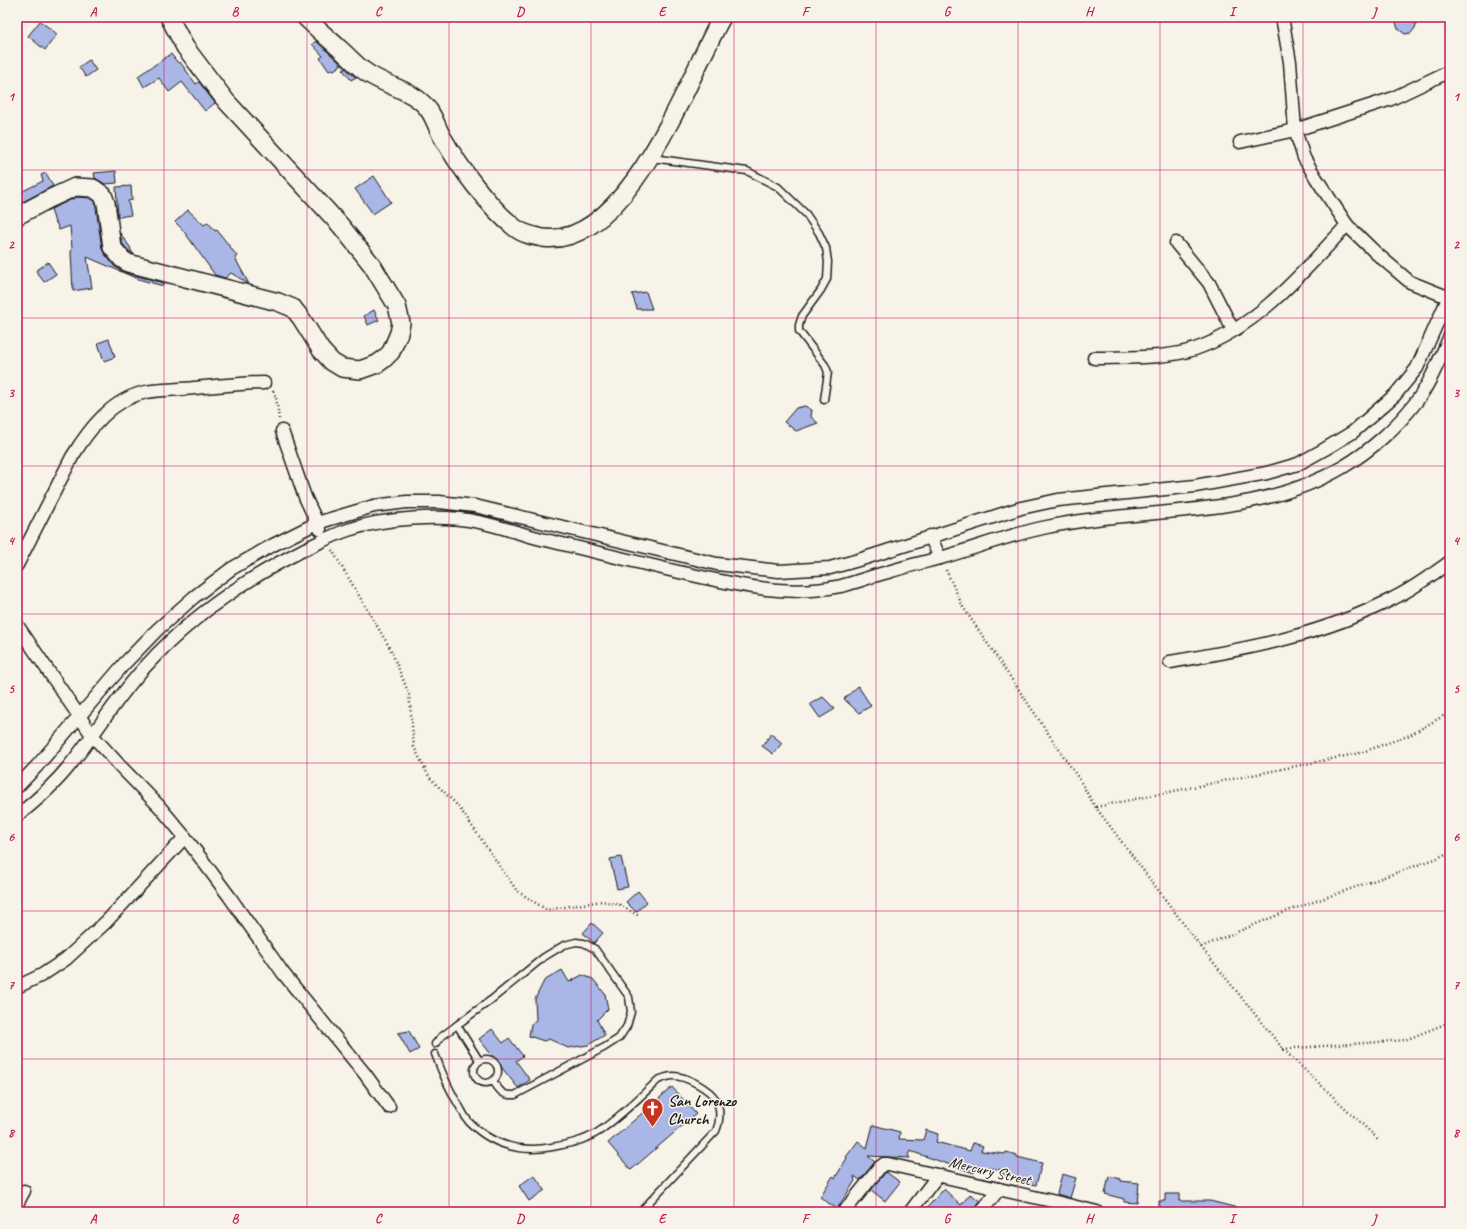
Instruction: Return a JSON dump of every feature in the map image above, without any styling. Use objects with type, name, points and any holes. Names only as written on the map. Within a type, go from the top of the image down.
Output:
[{"type":"main road","points":[[17,216],[75,187],[93,188],[102,195],[106,203],[112,247],[122,259],[128,263],[278,302],[292,308],[320,350],[332,362],[342,368],[352,370],[367,368],[384,359],[391,352],[401,323],[397,306],[372,265],[341,226],[226,101],[184,47],[169,17]]},
{"type":"main road","points":[[305,17],[364,71],[383,83],[417,98],[428,110],[443,139],[464,172],[515,228],[531,236],[549,238],[562,238],[578,233],[594,223],[621,198],[632,184],[650,157],[678,105],[709,39],[722,17]]},
{"type":"street","points":[[17,787],[37,766],[124,664],[158,629],[194,597],[231,568],[273,545],[317,523],[374,506],[407,502],[439,502],[476,506],[717,564],[779,571],[830,568],[862,560],[930,536],[1020,508],[1058,500],[1195,486],[1267,473],[1298,464],[1325,450],[1353,432],[1395,395],[1417,368],[1450,297],[1410,282],[1377,254],[1347,225],[1304,158],[1295,130],[1290,62],[1282,17]]},
{"type":"street","points":[[1240,142],[1295,130],[1390,99],[1431,81],[1450,70]]},
{"type":"street","points":[[1094,358],[1174,354],[1194,349],[1213,341],[1253,318],[1281,295],[1347,225]]},
{"type":"street","points":[[1176,243],[1209,283],[1233,330]]},
{"type":"street","points":[[17,816],[37,801],[68,768],[144,668],[180,631],[216,604],[274,565],[348,530],[380,522],[446,518],[477,522],[527,536],[715,580],[768,589],[818,590],[842,585],[940,558],[1050,526],[1151,513],[1210,508],[1278,495],[1313,483],[1345,466],[1371,448],[1392,428],[1416,401],[1434,371],[1450,336]]},
{"type":"street","points":[[17,565],[82,440],[111,409],[124,401],[146,392],[240,383],[264,383]]},
{"type":"street","points":[[282,431],[305,497],[325,540]]},
{"type":"street","points":[[527,536],[529,518]]},
{"type":"street","points":[[930,536],[940,558]]},
{"type":"street","points":[[1170,662],[1235,651],[1294,637],[1334,625],[1394,598],[1450,562]]},
{"type":"street","points":[[715,580],[717,564]]},
{"type":"street","points":[[17,626],[92,735],[159,806],[185,837],[229,896],[283,974],[365,1074],[389,1107]]},
{"type":"street","points":[[17,987],[42,975],[66,959],[106,922],[185,837]]},
{"type":"street","name":"Mercury Street","points":[[844,1212],[877,1170],[884,1164],[1097,1212]]},
{"type":"street","points":[[910,1212],[938,1175]]},
{"type":"street","points":[[981,1212],[999,1189]]},
{"type":"street","points":[[17,1204],[24,1191]]},
{"type":"street","points":[[1049,1212],[1056,1202]]},
{"type":"lane","points":[[650,157],[746,171],[778,187],[806,214],[819,233],[826,248],[828,262],[827,279],[802,316],[799,325],[800,331],[825,364],[828,372],[824,400]]},
{"type":"lane","points":[[435,1044],[441,1037],[491,1000],[544,957],[564,945],[576,942],[584,943],[595,949],[629,996],[631,1012],[627,1026],[619,1038],[515,1095],[507,1096],[493,1081]]},
{"type":"lane","points":[[457,1025],[479,1060]]},
{"type":"lane","points":[[435,1054],[447,1085],[468,1121],[499,1144],[523,1150],[547,1148],[583,1140],[611,1122],[658,1080],[666,1077],[679,1077],[690,1080],[705,1089],[716,1099],[719,1124],[716,1131],[640,1212]]},
{"type":"lane","points":[[489,1058],[496,1064],[498,1073],[493,1081],[483,1083],[476,1078],[474,1068],[479,1060],[489,1058]]},
{"type":"path","points":[[264,383],[271,388],[276,397],[282,431]]},
{"type":"path","points":[[325,540],[390,648],[409,694],[414,747],[429,777],[458,806],[517,891],[547,910],[602,901],[620,905],[639,916]]},
{"type":"path","points":[[940,558],[963,607],[1096,807],[1202,947],[1283,1049],[1378,1140]]},
{"type":"path","points":[[1096,807],[1360,753],[1410,735],[1450,712]]},
{"type":"path","points":[[1202,947],[1285,912],[1435,859],[1450,852]]},
{"type":"path","points":[[1283,1049],[1405,1040],[1450,1022]]},
{"type":"building","points":[[1400,17],[1413,17],[1416,25],[1411,33],[1405,34],[1398,29],[1396,23]]},
{"type":"building","points":[[40,21],[57,34],[45,50],[28,36]]},
{"type":"building","points":[[316,41],[341,65],[334,70],[332,69],[329,71],[320,58],[323,56],[312,44]]},
{"type":"building","points":[[171,54],[178,63],[180,62],[196,84],[199,82],[215,103],[205,111],[182,82],[169,92],[159,78],[144,87],[138,76]]},
{"type":"building","points":[[89,60],[96,70],[86,77],[79,67]]},
{"type":"building","points":[[346,68],[356,77],[351,80],[343,70]]},
{"type":"building","points":[[116,171],[117,183],[105,184],[95,178],[94,173]]},
{"type":"building","points":[[46,173],[53,186],[17,205],[17,194],[43,181],[41,175]]},
{"type":"building","points":[[374,176],[391,202],[373,214],[355,189]]},
{"type":"building","points":[[131,186],[132,200],[128,201],[131,215],[118,217],[116,187]]},
{"type":"building","points":[[77,197],[90,198],[95,201],[102,249],[114,266],[125,273],[164,283],[163,286],[138,279],[87,257],[92,288],[73,291],[70,226],[59,230],[56,222],[55,223],[51,209]]},
{"type":"building","points":[[188,210],[204,225],[208,222],[215,231],[217,230],[237,256],[235,258],[249,284],[231,273],[225,278],[215,275],[183,230],[175,222]]},
{"type":"building","points":[[120,233],[130,247],[132,253],[122,243]]},
{"type":"building","points":[[48,262],[56,274],[44,282],[36,271]]},
{"type":"building","points":[[646,292],[652,309],[637,309],[632,294]]},
{"type":"building","points":[[374,310],[379,320],[368,325],[364,316]]},
{"type":"building","points":[[109,339],[115,357],[104,361],[98,343]]},
{"type":"building","points":[[805,406],[812,410],[811,417],[818,423],[796,431],[784,422],[796,408]]},
{"type":"building","points":[[858,686],[871,706],[859,713],[844,699]]},
{"type":"building","points":[[823,697],[835,709],[820,718],[810,704]]},
{"type":"building","points":[[771,734],[782,743],[773,754],[762,746]]},
{"type":"building","points":[[621,857],[628,887],[617,889],[610,859]]},
{"type":"building","points":[[638,891],[647,902],[636,912],[626,902]]},
{"type":"building","points":[[592,923],[603,933],[594,943],[583,933]]},
{"type":"building","points":[[562,970],[569,982],[582,975],[593,979],[605,994],[608,1009],[597,1020],[605,1035],[588,1045],[568,1048],[549,1039],[544,1041],[529,1036],[531,1024],[536,1020],[535,999],[544,981]]},
{"type":"building","points":[[492,1029],[503,1043],[509,1038],[523,1056],[516,1061],[530,1080],[518,1088],[479,1039]]},
{"type":"building","points":[[409,1031],[419,1049],[410,1054],[398,1033]]},
{"type":"building","name":"San Lorenzo Church","points":[[672,1087],[696,1114],[631,1170],[608,1143]]},
{"type":"building","points":[[873,1125],[900,1132],[899,1139],[923,1140],[926,1130],[938,1134],[936,1142],[970,1151],[973,1143],[983,1146],[981,1151],[1005,1154],[1006,1152],[1017,1155],[1017,1157],[1042,1163],[1036,1185],[1025,1183],[1026,1181],[1000,1173],[1001,1170],[976,1166],[974,1173],[910,1151],[908,1155],[910,1158],[868,1156],[875,1162],[860,1180],[854,1176],[855,1181],[837,1209],[820,1197],[833,1176],[835,1178],[847,1158],[846,1157],[858,1141],[867,1148]]},
{"type":"building","points":[[886,1172],[900,1182],[885,1201],[871,1190]]},
{"type":"building","points":[[1062,1174],[1076,1178],[1070,1198],[1057,1194]]},
{"type":"building","points":[[534,1175],[545,1190],[529,1201],[519,1186]]},
{"type":"building","points":[[1109,1176],[1121,1179],[1121,1181],[1139,1183],[1137,1203],[1124,1202],[1124,1199],[1105,1194]]},
{"type":"building","points":[[944,1189],[961,1205],[970,1194],[980,1201],[972,1212],[923,1212]]},
{"type":"building","points":[[1165,1194],[1179,1194],[1179,1201],[1210,1201],[1238,1208],[1237,1212],[1182,1212],[1159,1210],[1159,1201],[1165,1201]]},
{"type":"place","name":"San Lorenzo Church","points":[[652,1128]]}]
